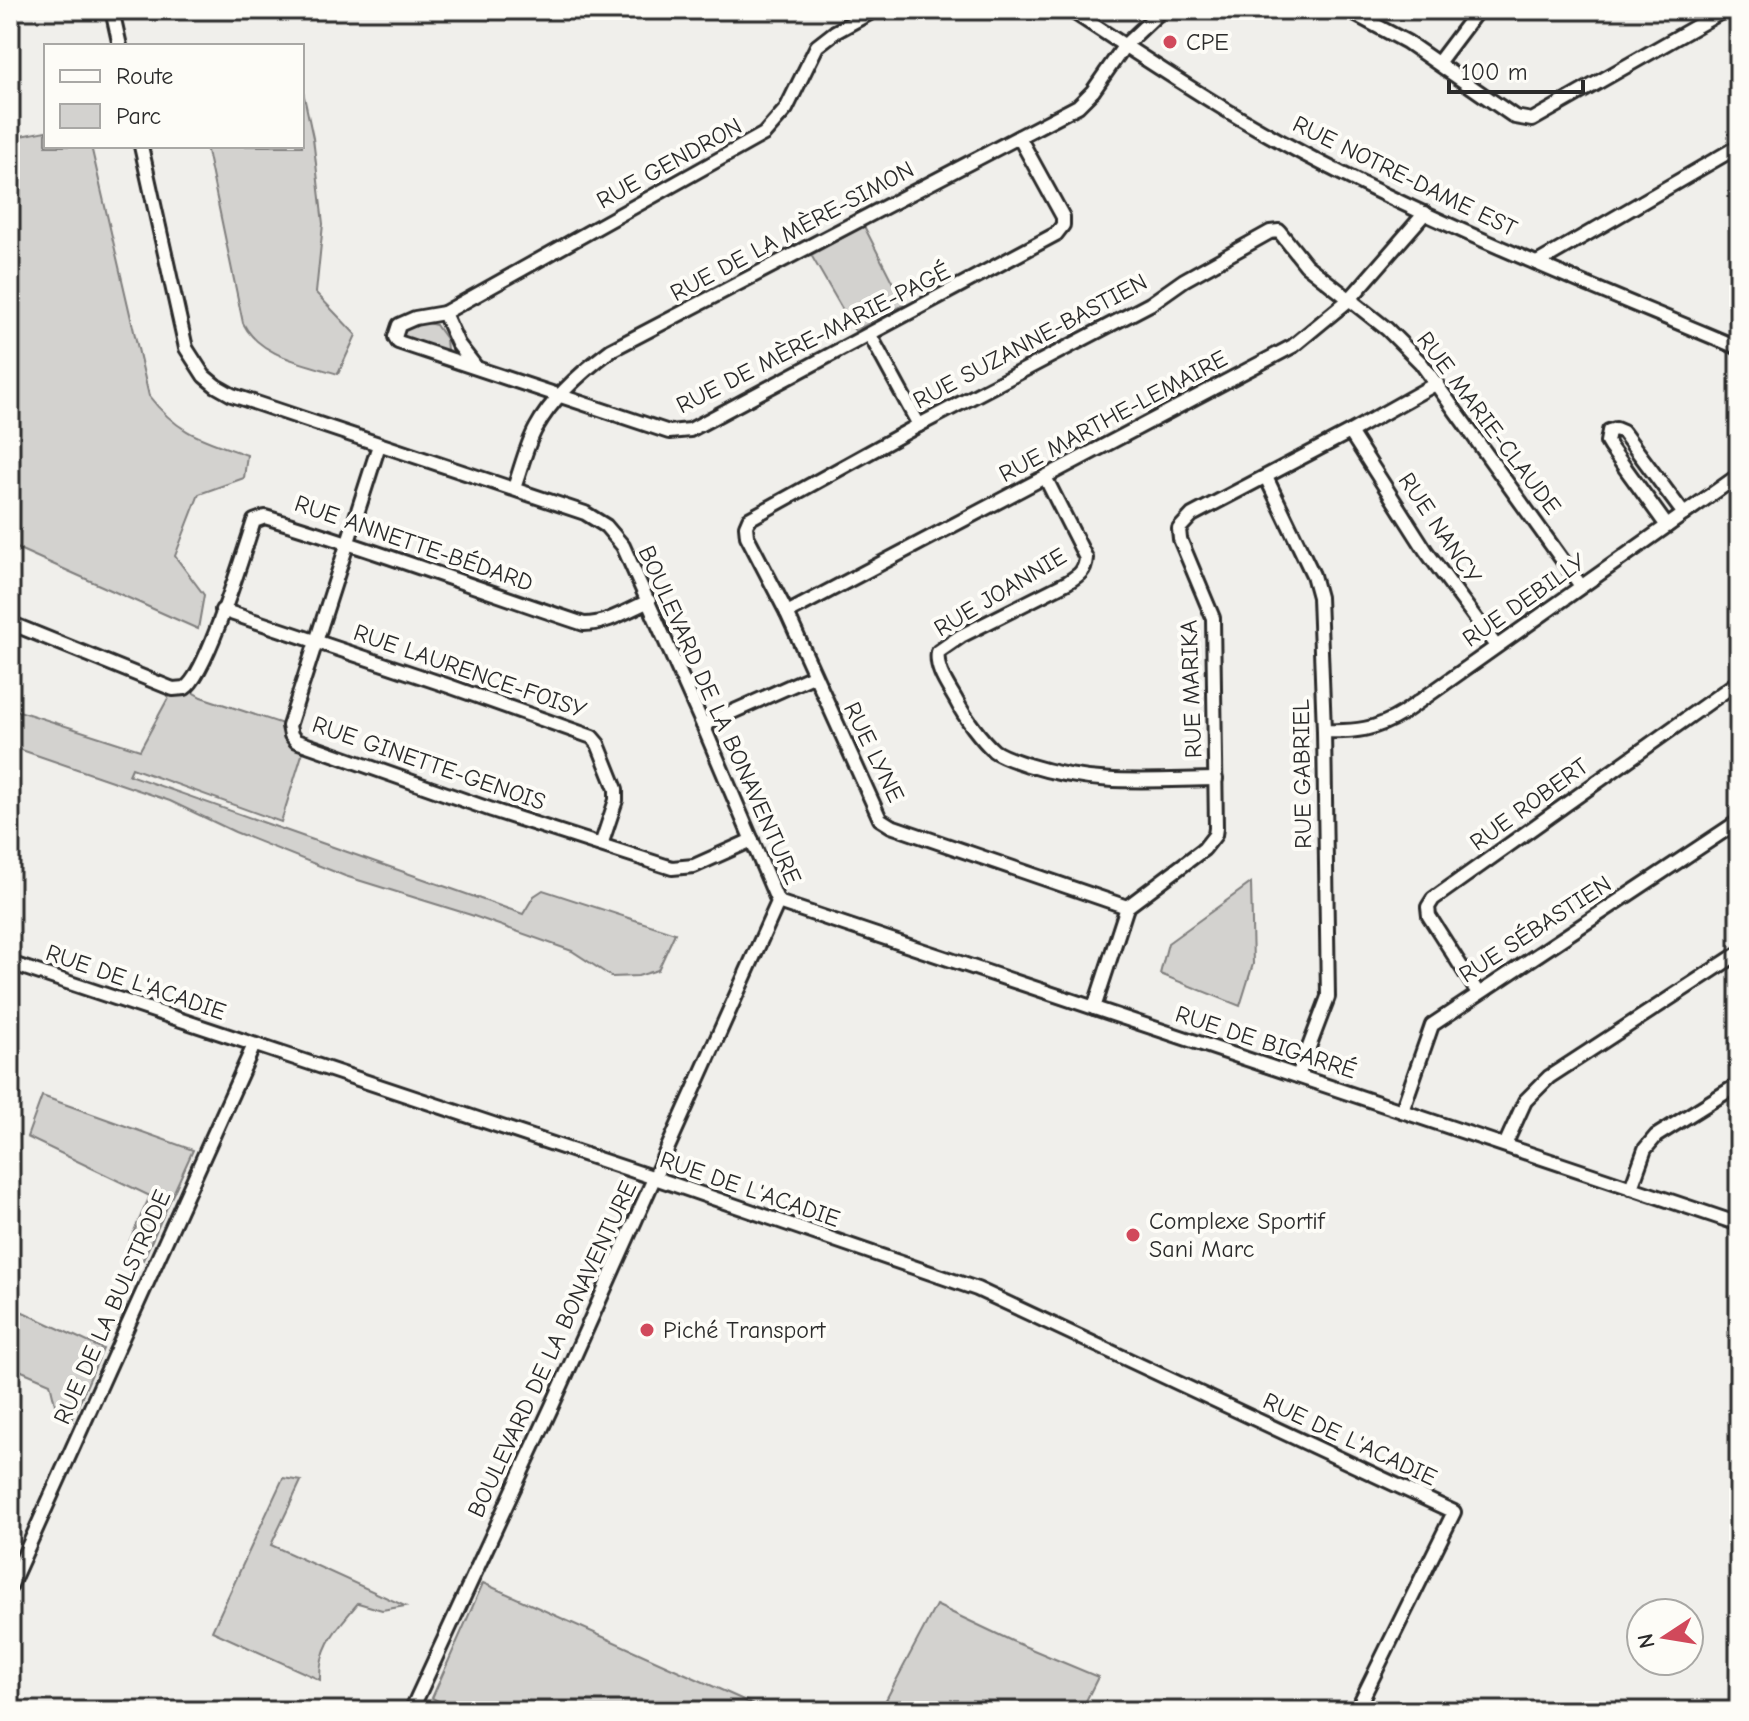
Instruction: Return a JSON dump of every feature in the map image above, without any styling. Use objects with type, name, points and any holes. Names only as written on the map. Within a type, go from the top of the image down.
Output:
[{"type":"street","points":[[112,10],[120,44]]},
{"type":"street","name":"RUE GENDRON","points":[[444,313],[764,134],[786,109],[817,46],[835,32],[875,10]]},
{"type":"street","name":"RUE NOTRE-DAME EST","points":[[1070,10],[1301,152],[1425,213],[1739,348]]},
{"type":"street","name":"RUE DE LA MÈRE-SIMON","points":[[514,488],[537,426],[584,372],[611,350],[1087,99],[1125,45],[1162,10]]},
{"type":"street","points":[[1347,10],[1394,34],[1515,117],[1532,120],[1725,10]]},
{"type":"street","points":[[1438,63],[1478,10]]},
{"type":"street","name":"RUE DE MÈRE-MARIE-PAGÉ","points":[[444,313],[415,318],[399,325],[395,337],[398,342],[477,369],[669,432],[681,432],[870,335],[1056,234],[1063,225],[1063,217],[1019,137]]},
{"type":"street","points":[[1537,263],[1739,146]]},
{"type":"street","name":"BOULEVARD DE LA BONAVENTURE","points":[[141,148],[180,330],[195,364],[216,386],[232,395],[585,513],[606,526],[623,546],[778,902],[744,983],[411,1711]]},
{"type":"street","name":"RUE MARTHE-LEMAIRE","points":[[787,613],[1293,346],[1350,299],[1425,213]]},
{"type":"street","name":"RUE SUZANNE-BASTIEN","points":[[755,514],[1150,304],[1184,280],[1270,232],[1279,231],[1285,235],[1306,265],[1350,299]]},
{"type":"street","name":"RUE MARIE-CLAUDE","points":[[1350,299],[1404,344],[1437,383],[1581,586]]},
{"type":"street","points":[[444,313],[458,344],[477,369]]},
{"type":"street","points":[[870,335],[919,425]]},
{"type":"street","name":"RUE MARIKA","points":[[1127,907],[1210,843],[1216,828],[1213,618],[1180,539],[1179,529],[1192,515],[1437,383]]},
{"type":"street","points":[[1667,526],[1610,447],[1607,442],[1609,431],[1616,429],[1623,432],[1684,514]]},
{"type":"street","name":"RUE NANCY","points":[[1350,432],[1426,551],[1496,646]]},
{"type":"street","name":"RUE GINETTE-GENOIS","points":[[379,445],[289,726],[296,741],[672,868],[683,868],[752,840]]},
{"type":"street","name":"RUE DEBILLY","points":[[1324,731],[1361,731],[1383,725],[1739,475]]},
{"type":"street","name":"RUE JOANNIE","points":[[1045,477],[1086,558],[1085,566],[1068,582],[961,636],[938,652],[940,671],[960,707],[993,750],[1058,774],[1100,781],[1216,779]]},
{"type":"street","name":"RUE GABRIEL","points":[[1266,477],[1317,587],[1324,731],[1328,997],[1298,1076]]},
{"type":"street","name":"RUE LYNE","points":[[755,514],[746,526],[747,536],[787,613],[880,819],[891,826],[1127,907]]},
{"type":"street","name":"RUE ANNETTE-BÉDARD","points":[[222,610],[254,521],[260,517],[350,542],[584,624],[595,624],[649,601]]},
{"type":"street","points":[[10,623],[179,690],[195,678],[222,610]]},
{"type":"street","name":"RUE LAURENCE-FOISY","points":[[222,610],[592,737],[598,744],[616,789],[616,800],[601,845]]},
{"type":"street","points":[[703,725],[813,676]]},
{"type":"street","name":"RUE ROBERT","points":[[1478,993],[1429,916],[1428,907],[1433,899],[1739,681]]},
{"type":"street","name":"RUE SÉBASTIEN","points":[[1402,1111],[1432,1025],[1739,821]]},
{"type":"street","name":"RUE DE BIGARRÉ","points":[[778,902],[1739,1224]]},
{"type":"street","points":[[1094,1008],[1127,907]]},
{"type":"street","points":[[1505,1145],[1525,1101],[1549,1077],[1739,953]]},
{"type":"street","name":"RUE DE L'ACADIE","points":[[10,963],[977,1289],[1454,1512],[1356,1711]]},
{"type":"street","name":"RUE DE LA BULSTRODE","points":[[10,1587],[254,1045]]},
{"type":"street","points":[[1631,1188],[1645,1149],[1656,1136],[1739,1084]]},
{"type":"green space","points":[[304,96],[313,138],[323,224],[316,293],[356,335],[338,374],[272,351],[260,344],[243,323],[206,148],[304,148]]},
{"type":"green space","points":[[44,131],[44,148],[91,148],[149,396],[182,428],[247,455],[244,478],[199,494],[175,556],[204,595],[198,629],[10,545],[10,138]]},
{"type":"green space","points":[[864,226],[904,305],[855,331],[811,255]]},
{"type":"green space","points":[[422,322],[436,325],[446,339],[447,350],[443,353],[400,339],[403,327]]},
{"type":"green space","points":[[185,688],[201,697],[289,726],[305,745],[281,822],[132,768],[129,775],[523,914],[534,896],[543,890],[675,933],[658,970],[638,976],[612,977],[572,951],[471,915],[345,876],[235,832],[170,801],[10,746],[10,708],[140,750],[173,689]]},
{"type":"green space","points":[[1251,883],[1253,964],[1240,1006],[1160,974],[1168,943]]},
{"type":"green space","points":[[42,1096],[193,1150],[143,1260],[124,1253],[150,1196],[27,1137]]},
{"type":"green space","points":[[10,1306],[103,1349],[71,1421],[58,1417],[50,1383],[10,1366]]},
{"type":"green space","points":[[283,1478],[301,1481],[271,1545],[405,1606],[382,1610],[358,1603],[326,1647],[320,1680],[212,1631]]},
{"type":"green space","points":[[483,1583],[768,1711],[459,1711],[432,1698]]},
{"type":"green space","points":[[936,1605],[1098,1677],[1081,1711],[880,1711]]},
{"type":"place","name":"CPE","points":[[1170,42]]},
{"type":"place","name":"Complexe Sportif Sani Marc","points":[[1133,1235]]},
{"type":"place","name":"Piché Transport","points":[[647,1330]]}]
